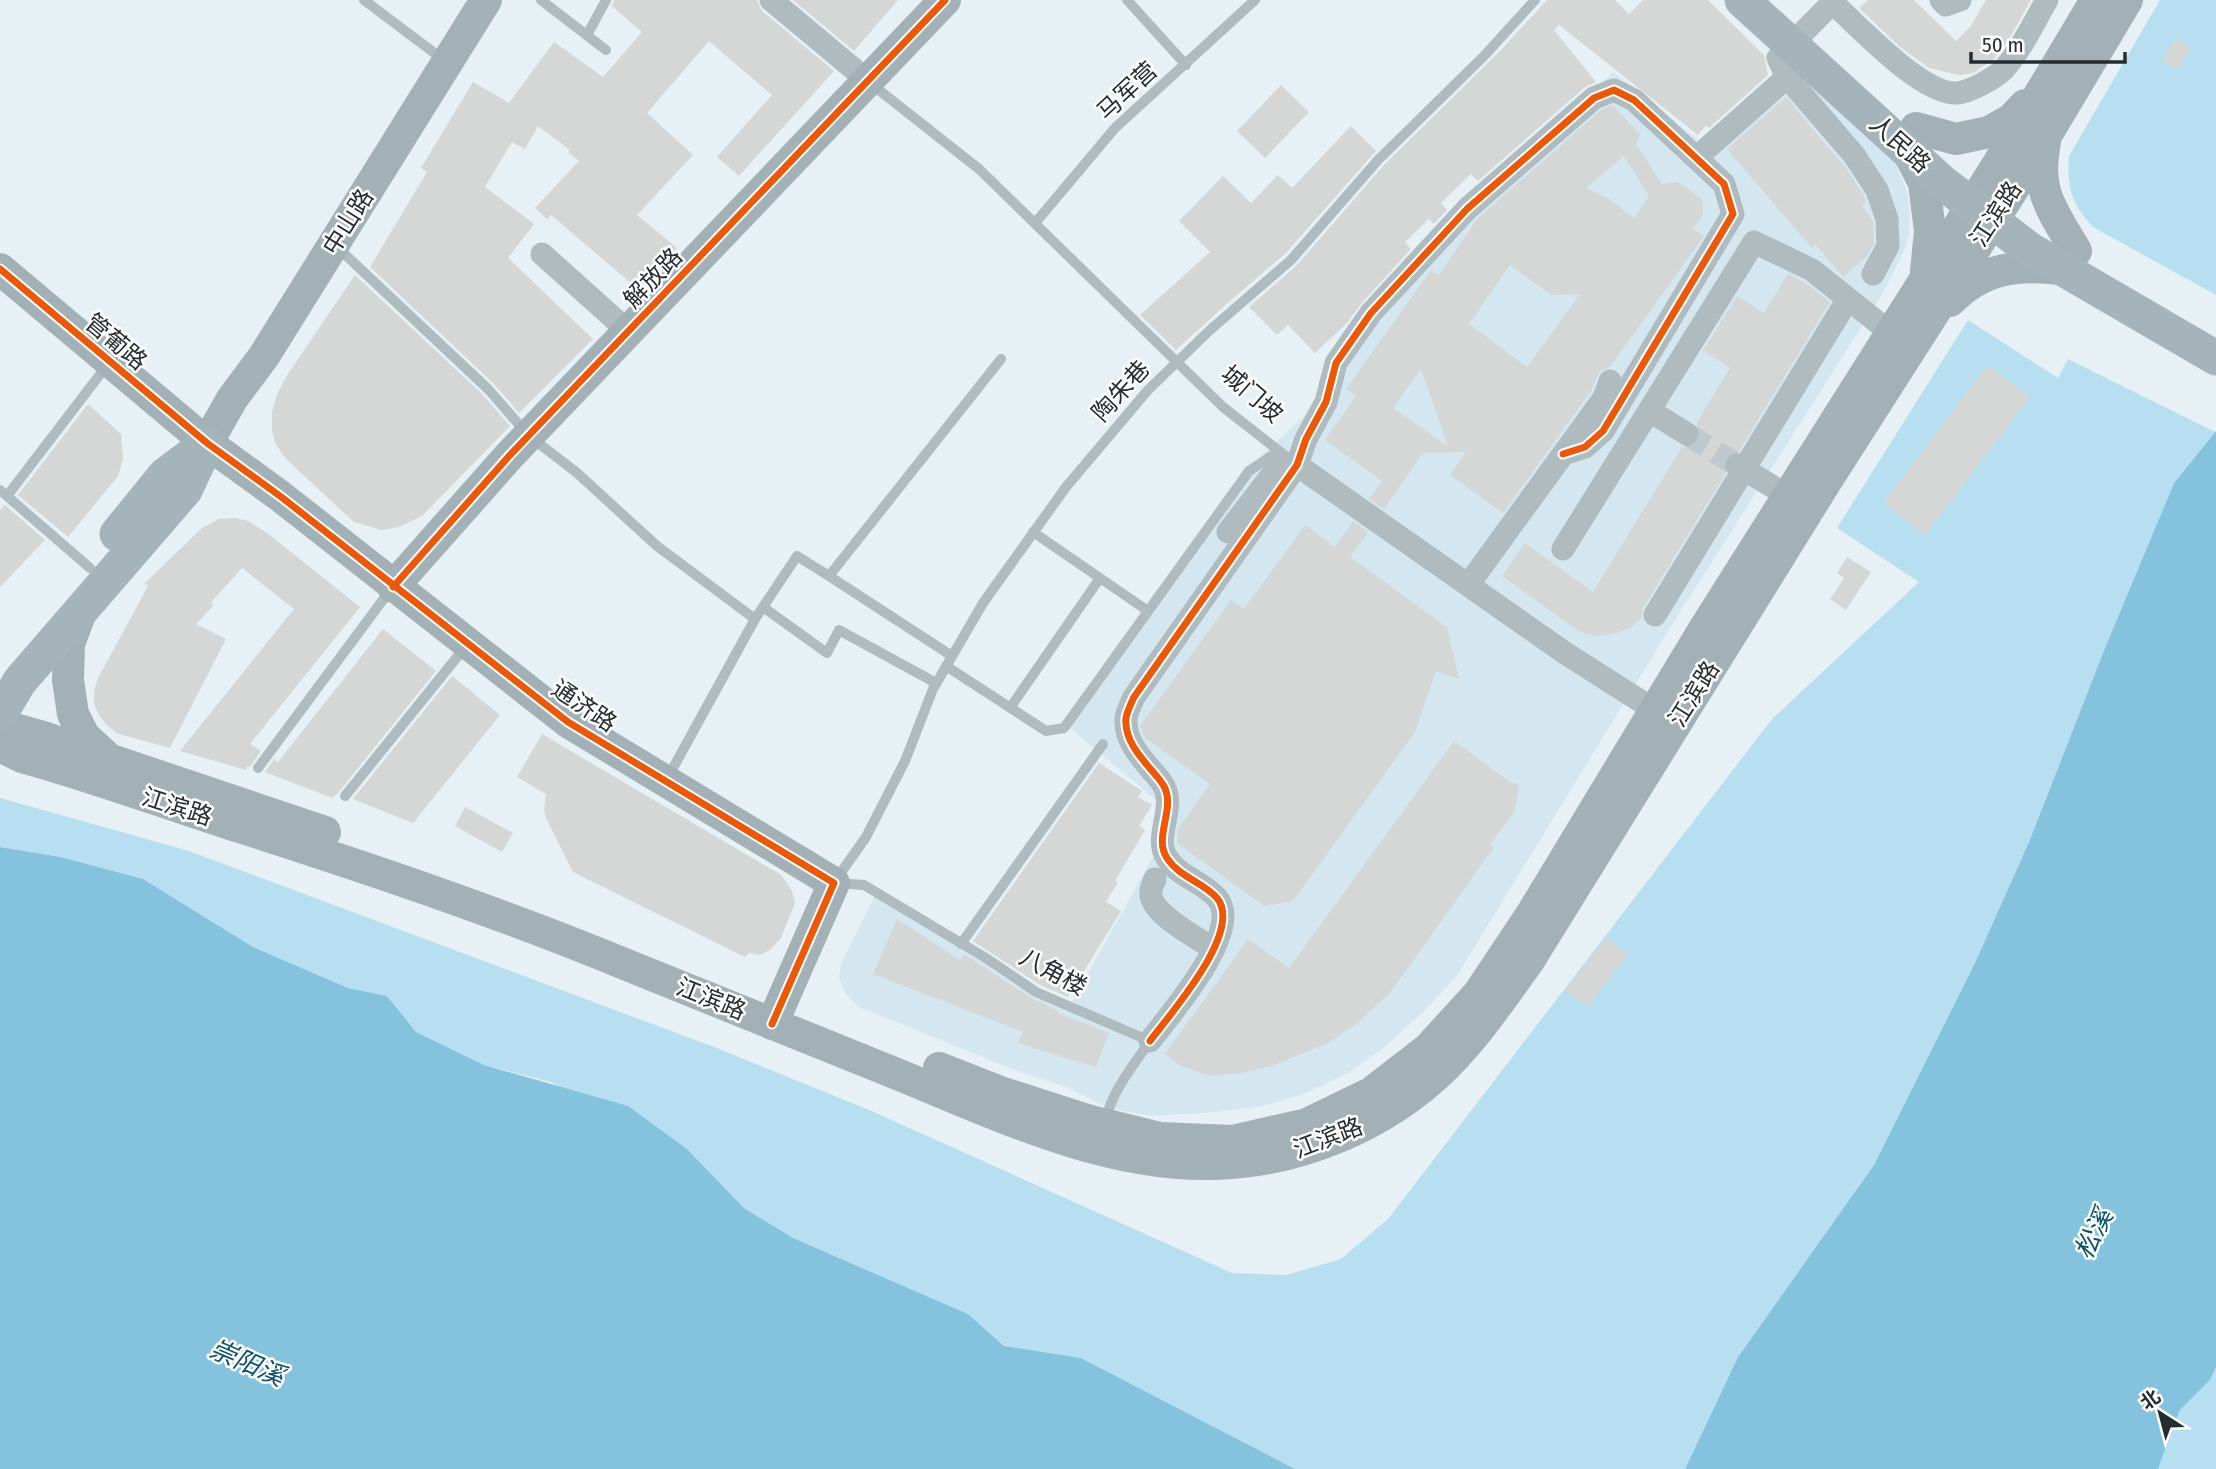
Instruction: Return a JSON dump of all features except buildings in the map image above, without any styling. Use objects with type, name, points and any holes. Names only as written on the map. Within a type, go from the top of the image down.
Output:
[{"type":"main road","name":"中山路","points":[[0,714],[20,681],[185,490],[232,399],[264,356],[486,0]]},
{"type":"main road","name":"解放路","points":[[393,587],[529,436],[945,0]]},
{"type":"main road","name":"人民路","points":[[1742,0],[1795,50],[1912,139],[1988,203],[2029,250],[2071,262]]},
{"type":"main road","name":"人民路","points":[[1776,0],[1795,50]]},
{"type":"main road","name":"江滨路","points":[[1665,717],[1924,327],[2048,81],[2096,0]]},
{"type":"main road","name":"江滨路","points":[[0,725],[349,840],[605,932],[991,1112],[1101,1136],[1115,1154],[1175,1164],[1216,1164],[1253,1161],[1328,1142],[1373,1121],[1410,1097],[1444,1068],[1496,1008],[1528,962],[1788,496],[1925,278],[2046,136],[2127,0]]},
{"type":"main road","points":[[1925,278],[1930,230],[1924,183],[1912,139],[1956,139],[1989,132],[2012,119],[2048,81]]},
{"type":"main road","points":[[2046,136],[2041,160],[2042,186],[2071,262],[2216,358]]},
{"type":"main road","points":[[1924,327],[1959,291],[1981,276],[2010,268],[2071,262],[2216,331]]},
{"type":"main road","name":"管葡路","points":[[0,269],[104,369],[149,419],[160,426],[207,443]]},
{"type":"main road","name":"管葡路","points":[[0,293],[104,369]]},
{"type":"main road","name":"中山路","points":[[0,671],[90,568],[165,475],[207,443]]},
{"type":"main road","name":"通济路","points":[[207,443],[280,496],[568,722],[834,883]]},
{"type":"main road","points":[[83,608],[69,643],[68,680],[73,714],[84,736],[109,759]]},
{"type":"main road","name":"江滨路","points":[[0,746],[22,757],[467,902],[776,1014]]},
{"type":"main road","points":[[776,1014],[834,883]]},
{"type":"street","points":[[771,0],[868,81]]},
{"type":"street","points":[[1941,0],[1946,5],[1961,0]]},
{"type":"street","points":[[1696,158],[1795,50],[1833,1],[1900,64],[1928,85],[1956,93],[1984,84],[2003,70],[2047,0]]},
{"type":"street","points":[[1795,50],[1854,155],[1877,190],[1887,219],[1888,246],[1874,274]]},
{"type":"street","points":[[1228,532],[1272,473],[1306,439],[1326,402],[1336,362],[1371,313],[1467,209],[1594,98],[1614,90],[1634,100],[1724,184],[1733,214],[1603,431],[1585,447],[1563,454]]},
{"type":"street","points":[[1563,549],[1754,242],[1812,270],[1891,333]]},
{"type":"street","points":[[542,254],[629,332]]},
{"type":"street","points":[[1654,615],[1741,467],[1848,299]]},
{"type":"street","points":[[1468,585],[1604,397],[1610,381]]},
{"type":"street","points":[[1650,411],[1686,434]]},
{"type":"street","points":[[1150,1041],[1214,949],[1222,928],[1223,909],[1216,898],[1182,874],[1166,858],[1163,841],[1169,809],[1165,786],[1134,748],[1129,738],[1126,718],[1134,697],[1288,458]]},
{"type":"street","name":"城门坡","points":[[1288,458],[1564,653],[1665,717]]},
{"type":"street","points":[[1741,467],[1788,496]]},
{"type":"street","points":[[1155,879],[1150,892],[1153,904],[1168,919],[1214,949]]},
{"type":"lane","points":[[364,0],[447,63]]},
{"type":"lane","points":[[541,0],[606,50]]},
{"type":"lane","points":[[587,35],[606,0]]},
{"type":"lane","points":[[1127,0],[1186,65]]},
{"type":"lane","name":"马军营","points":[[1036,222],[1115,128],[1255,0]]},
{"type":"lane","name":"陶朱巷","points":[[834,883],[866,837],[905,761],[936,683],[983,603],[1066,487],[1140,400],[1177,362],[1291,260],[1378,160],[1484,56],[1535,0]]},
{"type":"lane","name":"城门坡","points":[[868,81],[979,169],[1223,407],[1288,458]]},
{"type":"lane","points":[[334,244],[488,389],[529,436],[576,472],[657,546],[755,619]]},
{"type":"lane","points":[[829,576],[1001,359]]},
{"type":"lane","points":[[90,568],[4,493],[104,369]]},
{"type":"lane","points":[[665,781],[755,619],[797,555],[949,661],[1010,708],[1046,731],[1064,728],[1249,471],[1288,458]]},
{"type":"lane","points":[[1033,532],[1148,611]]},
{"type":"lane","points":[[1010,708],[1100,579]]},
{"type":"lane","points":[[258,768],[393,587]]},
{"type":"lane","points":[[763,607],[827,653],[839,630],[936,683]]},
{"type":"lane","points":[[345,796],[467,644]]},
{"type":"lane","points":[[961,944],[1103,744]]},
{"type":"lane","name":"八角楼","points":[[834,883],[864,885],[1036,992],[1150,1041]]},
{"type":"lane","points":[[1101,1136],[1108,1108],[1121,1082],[1150,1041]]},
{"type":"shaded area","points":[[2160,0],[2216,0],[2216,295],[2093,227],[2075,202],[2070,186],[2069,156]]},
{"type":"shaded area","points":[[1613,72],[1702,143],[1810,75],[1885,147],[1907,191],[1909,235],[1902,256],[1881,296],[1673,623],[1456,977],[1386,1046],[1346,1074],[1304,1094],[1262,1106],[1152,1116],[1108,1108],[1064,1086],[1020,1072],[859,1007],[845,993],[839,977],[841,964],[876,894],[1067,1011],[1154,855],[1157,801],[1070,728],[1240,475],[1319,403],[1342,333],[1482,189]]},
{"type":"shaded area","points":[[1968,320],[2058,378],[2068,359],[2215,432],[2174,483],[2105,648],[2029,842],[1975,963],[1874,1165],[1738,1357],[1685,1469],[1295,1469],[1081,1358],[1004,1346],[968,1314],[793,1238],[744,1208],[687,1149],[551,1082],[484,1065],[416,1032],[387,996],[348,988],[253,947],[143,879],[61,857],[0,847],[0,798],[189,851],[714,1047],[867,1109],[1232,1273],[1286,1275],[1341,1259],[1388,1219],[1772,719],[1919,582],[1837,528]]},
{"type":"shaded area","points":[[2216,1367],[2216,1469],[2158,1469],[2180,1410],[2210,1380]]},
{"type":"water","name":"松溪","points":[[2216,431],[2216,1367],[2210,1380],[2180,1410],[2158,1469],[1685,1469],[1738,1357],[1874,1165],[1975,963],[2029,842],[2105,648],[2174,483]]},
{"type":"water","name":"崇阳溪","points":[[0,847],[61,857],[143,879],[253,947],[348,988],[387,996],[416,1032],[484,1065],[628,1106],[687,1149],[744,1208],[793,1238],[968,1314],[1004,1346],[1081,1358],[1295,1469],[0,1469]]},
{"type":"tunnel","points":[[1687,434],[1737,465]]},
{"type":"cycle path","points":[[393,587],[509,456],[945,0]]},
{"type":"cycle path","points":[[1150,1041],[1187,993],[1213,951],[1221,930],[1223,913],[1217,898],[1172,865],[1164,851],[1162,842],[1168,799],[1161,782],[1134,748],[1128,734],[1126,718],[1134,697],[1297,465],[1306,439],[1326,402],[1336,363],[1371,313],[1467,209],[1594,98],[1614,90],[1634,100],[1724,184],[1733,214],[1603,431],[1585,447],[1563,454]]},
{"type":"cycle path","points":[[0,269],[207,443],[280,496],[568,722],[834,883],[772,1024]]}]
